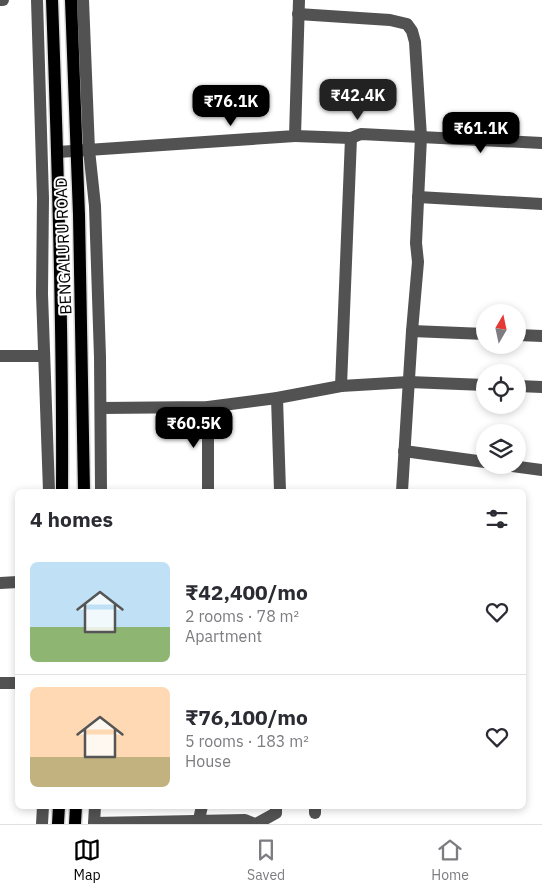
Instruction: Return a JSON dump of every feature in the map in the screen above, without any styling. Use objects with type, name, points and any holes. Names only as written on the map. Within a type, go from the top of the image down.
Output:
[{"type":"main road","points":[[52,0],[58,152],[63,386],[62,489]]},
{"type":"main road","name":"BENGALURU ROAD","points":[[71,0],[79,215],[84,489]]},
{"type":"main road","points":[[58,824],[59,809]]},
{"type":"main road","points":[[75,824],[76,809]]},
{"type":"street","points":[[37,0],[43,198],[42,294],[49,489]]},
{"type":"street","points":[[83,0],[89,150],[95,206],[101,408],[101,489]]},
{"type":"street","points":[[295,136],[299,0]]},
{"type":"street","points":[[298,14],[390,20],[407,24],[412,31],[415,42],[421,136],[416,244],[418,262],[402,489]]},
{"type":"street","points":[[58,152],[295,136],[351,138],[361,134],[542,143]]},
{"type":"street","points":[[341,386],[351,138]]},
{"type":"street","points":[[418,197],[542,204]]},
{"type":"street","points":[[412,331],[476,334]]},
{"type":"street","points":[[526,335],[542,336]]},
{"type":"street","points":[[0,356],[44,356]]},
{"type":"street","points":[[101,408],[208,407],[277,398],[341,386],[409,382],[476,384]]},
{"type":"street","points":[[526,386],[542,387]]},
{"type":"street","points":[[277,398],[280,489]]},
{"type":"street","points":[[208,407],[208,489]]},
{"type":"street","points":[[404,451],[476,461]]},
{"type":"street","points":[[526,468],[542,470]]},
{"type":"street","points":[[0,583],[15,582]]},
{"type":"street","points":[[0,683],[15,683]]},
{"type":"street","points":[[42,824],[43,809]]},
{"type":"street","points":[[95,809],[94,823],[199,823],[245,820],[256,824],[276,813],[276,809]]},
{"type":"street","points":[[199,823],[201,809]]}]
